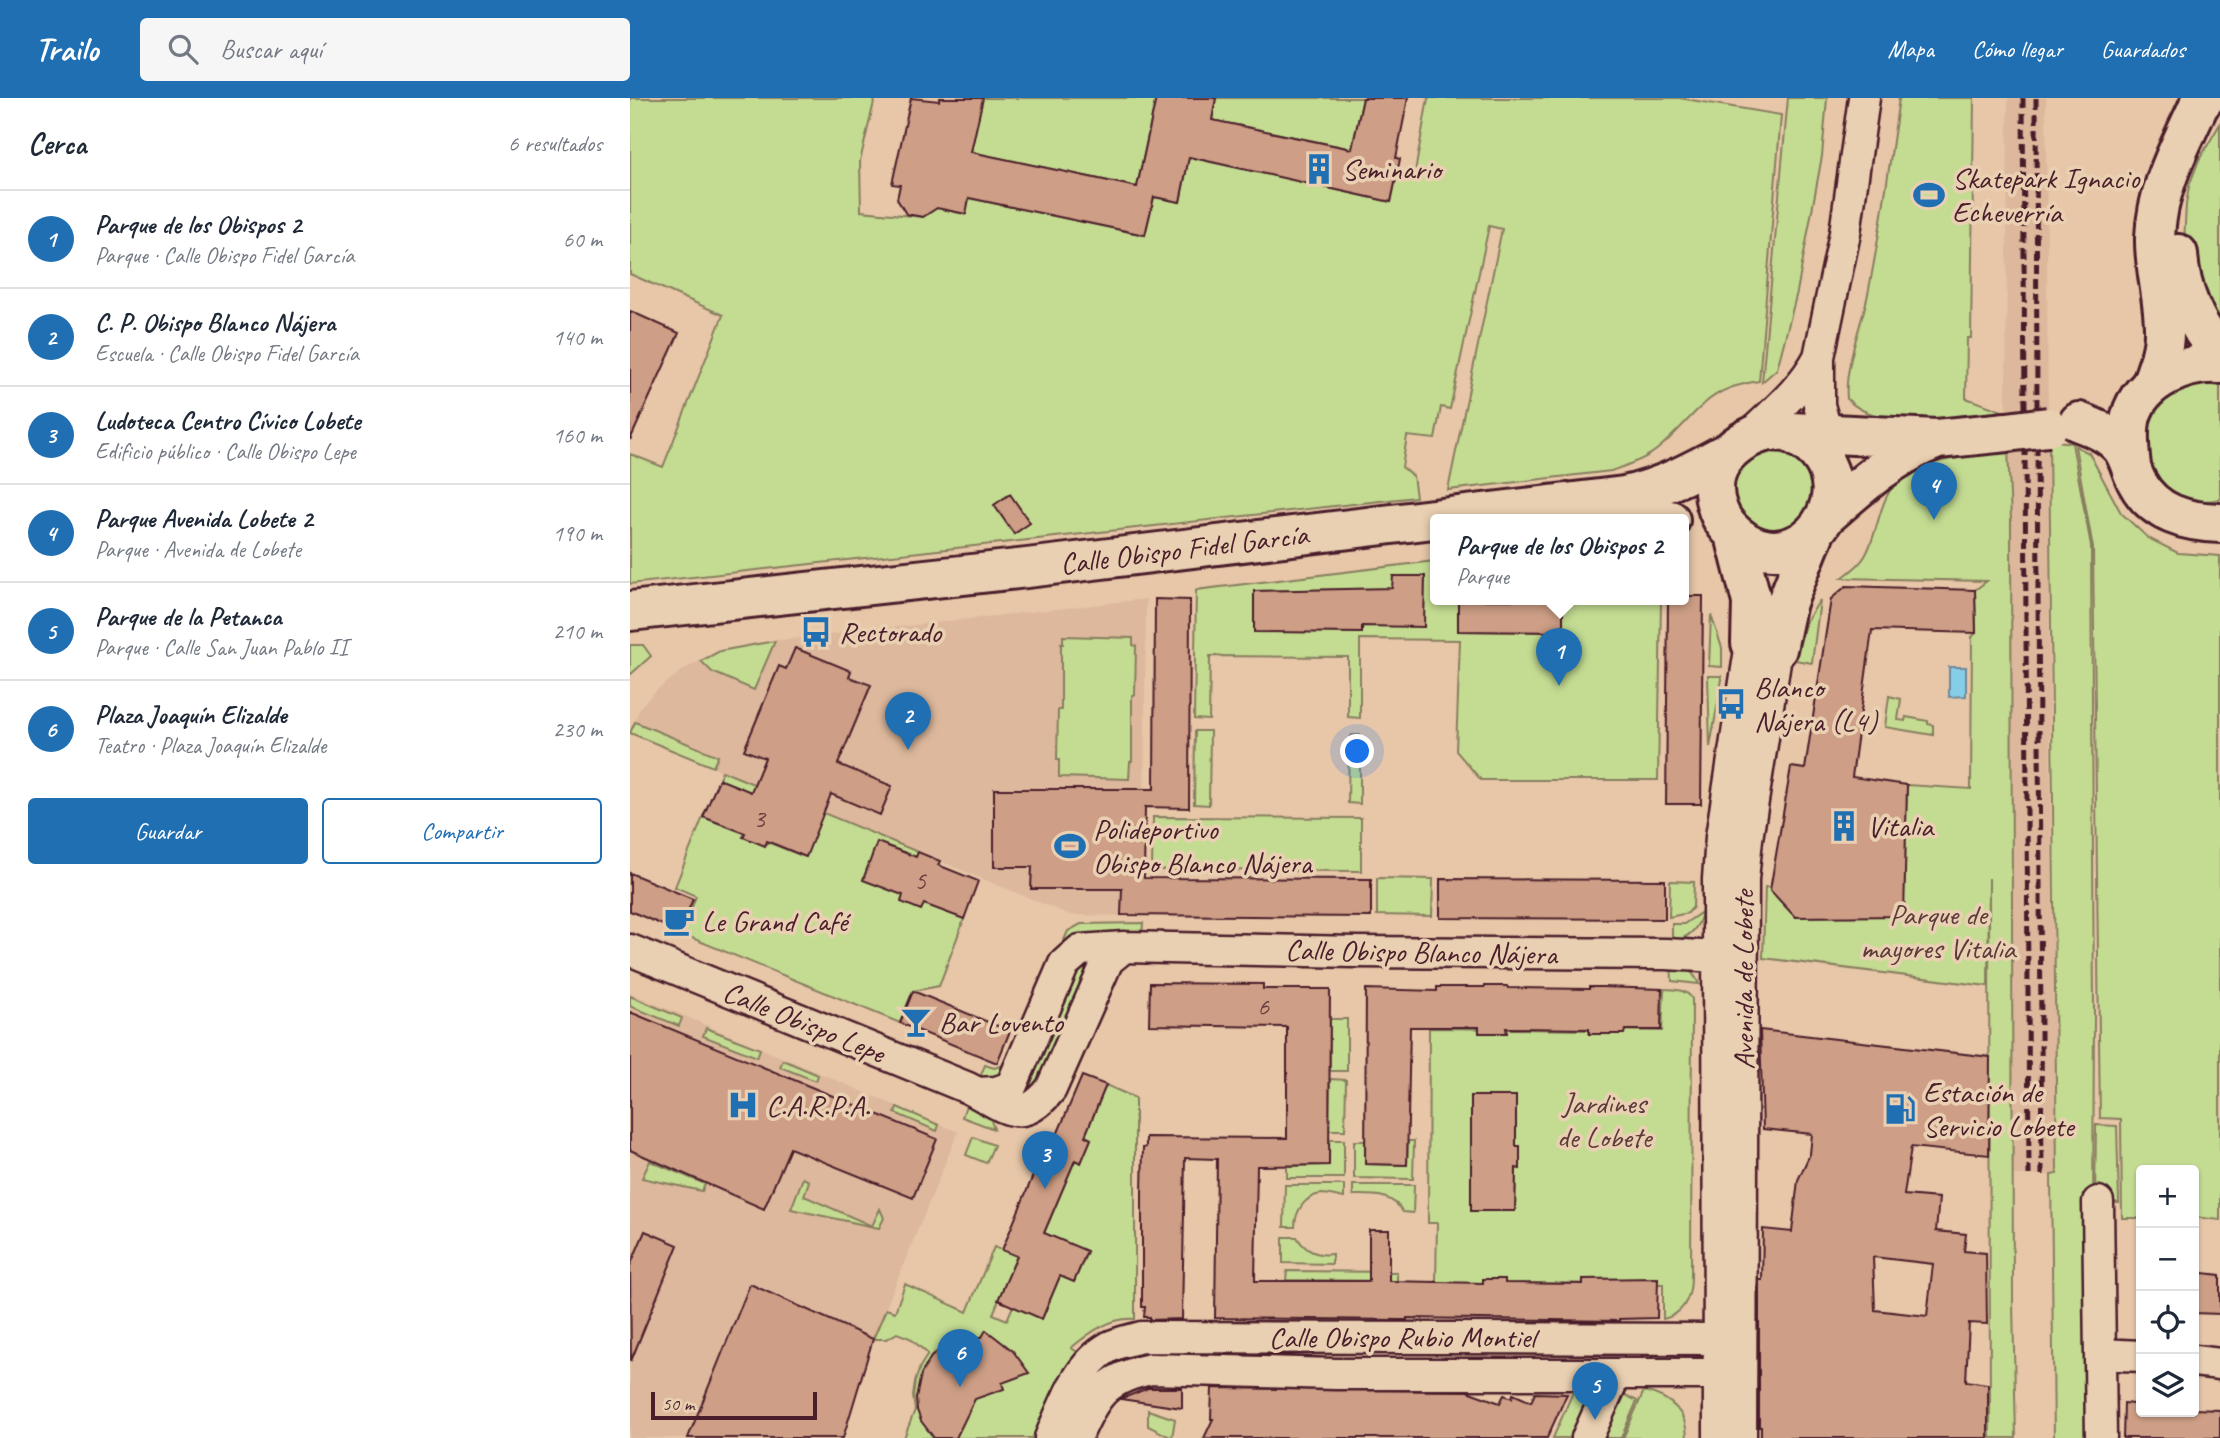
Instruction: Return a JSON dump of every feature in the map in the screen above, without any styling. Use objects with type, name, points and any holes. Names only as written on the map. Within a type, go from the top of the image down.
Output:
[{"type":"main road","points":[[2131,466],[2128,446],[2130,423],[2161,357],[2164,335],[2155,238],[2157,214],[2169,168],[2199,105],[2206,98]]},
{"type":"main road","points":[[2220,110],[2186,168],[2178,227],[2178,258],[2192,313],[2220,353]]},
{"type":"main road","points":[[1937,439],[1914,448],[1881,469],[1801,542],[1784,548],[1750,544],[1733,532],[1718,510],[1714,495],[1715,479],[1738,444],[1768,431],[1787,432],[1827,449],[2064,424],[2145,393],[2180,369],[2220,364]]},
{"type":"main road","points":[[2064,424],[2098,429],[2115,442],[2126,455],[2137,483],[2161,509],[2179,518],[2220,523]]},
{"type":"main road","name":"Calle Obispo Fidel García","points":[[1475,514],[1624,496],[1652,489],[1685,475],[1738,444]]},
{"type":"main road","points":[[1820,524],[1832,499],[1827,449]]},
{"type":"main road","name":"Calle Obispo Fidel García","points":[[630,611],[1027,568],[1430,519]]},
{"type":"main road","points":[[1689,524],[1733,532]]},
{"type":"main road","name":"Avenida de Lobete","points":[[1764,646],[1787,602],[1820,524]]},
{"type":"main road","name":"Avenida de Lobete","points":[[1733,532],[1752,602],[1753,617],[1764,646]]},
{"type":"main road","name":"Calle Obispo Fidel García","points":[[630,630],[848,602],[1430,537]]},
{"type":"street","points":[[1827,449],[1820,413],[1819,357],[1845,233],[1864,98]]},
{"type":"street","points":[[1738,444],[1795,392],[1819,357]]},
{"type":"street","name":"Avenida de Lobete","points":[[1719,1438],[1718,879],[1721,837],[1764,646]]},
{"type":"street","name":"Avenida de Lobete","points":[[1741,1438],[1743,879],[1764,646]]},
{"type":"street","name":"Calle Obispo Blanco Nájera","points":[[1125,947],[1666,954],[1718,957]]},
{"type":"street","name":"Calle Obispo Lepe","points":[[630,950],[978,1093],[996,1092],[1012,1087],[1064,964],[1072,956],[1080,950],[1125,947]]},
{"type":"street","points":[[2098,1202],[2101,1438]]},
{"type":"street","name":"Calle Obispo Rubio Montiel","points":[[1050,1438],[1078,1378],[1092,1359],[1110,1346],[1141,1337],[1718,1339]]},
{"type":"street","points":[[2099,1354],[2136,1356]]},
{"type":"street","points":[[2199,1362],[2220,1364]]},
{"type":"street","name":"Calle Obispo Rubio Montiel","points":[[1076,1438],[1086,1413],[1104,1388],[1127,1373],[1151,1369],[1350,1374],[1719,1374]]},
{"type":"street","points":[[1587,1438],[1610,1387]]},
{"type":"shaded area","points":[[2008,98],[2046,98],[2050,764],[2057,1175],[2004,1175],[2011,520],[2006,399]]},
{"type":"shaded area","points":[[1146,599],[1143,916],[1070,915],[630,733],[641,706],[657,690],[686,668],[720,651],[755,643]]},
{"type":"shaded area","points":[[630,993],[958,1132],[873,1339],[843,1438],[630,1438]]},
{"type":"green space","points":[[630,98],[875,98],[860,161],[861,211],[923,217],[937,208],[965,214],[969,198],[1145,235],[1154,197],[1180,202],[1189,157],[1391,202],[1396,178],[1414,178],[1428,98],[1679,98],[1781,115],[1759,381],[1725,390],[1713,397],[1655,451],[1611,471],[1448,490],[1502,229],[1489,226],[1450,409],[1441,407],[1435,439],[1407,436],[1402,467],[1413,476],[1416,497],[630,584],[630,454],[663,467],[723,315],[630,274]]},
{"type":"green space","points":[[982,98],[1156,98],[1137,187],[971,152]]},
{"type":"green space","points":[[1216,98],[1363,98],[1352,149],[1212,120]]},
{"type":"green space","points":[[1788,98],[1827,98],[1822,156],[1797,292],[1777,369],[1762,382]]},
{"type":"green space","name":"Skatepark Ignacio Echeverría","points":[[1899,98],[1974,98],[1971,338],[1967,338],[1966,398],[2013,415],[1925,426],[1924,417],[1873,414],[1847,399],[1850,360],[1868,294]]},
{"type":"green space","points":[[2220,124],[2220,332],[2184,242],[2189,186],[2199,160]]},
{"type":"green space","points":[[2202,384],[2220,386],[2220,499],[2196,500],[2176,493],[2161,480],[2151,462],[2147,442],[2151,422],[2162,404],[2181,390]]},
{"type":"green space","points":[[2049,440],[2072,443],[2091,546],[2094,1011],[2092,1438],[2054,1438],[2051,1175],[2057,1174]]},
{"type":"green space","points":[[2075,446],[2089,453],[2121,513],[2148,538],[2178,553],[2220,556],[2220,1220],[2199,1218],[2199,1165],[2136,1165],[2136,1218],[2122,1218],[2121,1119],[2100,1118],[2093,548]]},
{"type":"green space","points":[[1780,448],[1811,471],[1814,506],[1788,530],[1760,530],[1738,513],[1731,490],[1733,478],[1746,458]]},
{"type":"green space","name":"Parque de mayores Vitalia","points":[[2008,448],[2011,520],[2013,1305],[2016,1438],[1990,1438],[1989,878],[1988,986],[1763,958],[1765,887],[1904,897],[1907,785],[1971,789],[1975,590],[1987,581],[1842,578],[1865,556],[1884,502],[1895,483],[1928,465]]},
{"type":"green space","points":[[1430,562],[1430,605],[1458,605],[1459,631],[1563,632],[1563,605],[1661,605],[1658,780],[1481,780],[1456,751],[1460,640],[1360,639],[1360,718],[1348,717],[1348,657],[1210,656],[1209,720],[1194,719],[1196,590]],"holes":[[[1363,589],[1362,633],[1254,631],[1254,591]]]},
{"type":"green space","points":[[1820,600],[1812,663],[1795,660],[1806,622]]},
{"type":"green space","points":[[1711,615],[1722,648],[1722,667],[1709,666]]},
{"type":"green space","points":[[1063,636],[1133,638],[1133,645],[1136,646],[1135,695],[1132,695],[1132,761],[1129,779],[1059,777],[1058,710],[1061,710]]},
{"type":"green space","points":[[775,641],[754,690],[712,672],[701,661],[720,651]]},
{"type":"green space","points":[[630,645],[643,645],[651,656],[630,675]]},
{"type":"green space","points":[[1708,676],[1721,676],[1722,679],[1710,747]]},
{"type":"green space","points":[[1889,696],[1901,699],[1898,720],[1905,721],[1906,717],[1928,721],[1928,724],[1933,725],[1933,735],[1885,727]]},
{"type":"green space","points":[[635,722],[718,756],[713,767],[630,733]]},
{"type":"green space","points":[[1195,731],[1210,731],[1209,805],[1194,804]]},
{"type":"green space","points":[[1352,735],[1360,735],[1360,804],[1348,803],[1349,739]]},
{"type":"green space","points":[[722,771],[918,852],[916,857],[877,843],[863,880],[964,919],[939,986],[913,991],[900,1023],[682,934],[696,896],[675,887],[703,817],[805,857],[820,820],[719,779]]},
{"type":"green space","points":[[1153,817],[1361,818],[1361,871],[1152,870]]},
{"type":"green space","points":[[1377,878],[1433,879],[1432,916],[1377,915]]},
{"type":"green space","points":[[1670,881],[1694,882],[1693,907],[1688,913],[1669,917]]},
{"type":"green space","points":[[1702,912],[1692,932],[1672,942],[1672,924],[1684,924]]},
{"type":"green space","points":[[1143,923],[1142,936],[1076,936],[1068,939],[1061,947],[1068,931],[1081,924]]},
{"type":"green space","points":[[1671,961],[1688,969],[1699,984],[1672,981]]},
{"type":"green space","points":[[1085,968],[1088,973],[1040,1089],[1030,1095],[1025,1092],[1072,971]]},
{"type":"green space","name":"Jardines de Lobete","points":[[1664,989],[1687,993],[1692,999],[1691,1277],[1688,1298],[1681,1309],[1663,1319],[1663,1284],[1436,1283],[1437,1223],[1428,1223],[1429,1028],[1662,1031]],"holes":[[[1471,1096],[1516,1096],[1516,1146],[1520,1146],[1520,1152],[1515,1161],[1520,1161],[1520,1168],[1516,1168],[1515,1211],[1471,1211]]]},
{"type":"green space","points":[[630,996],[682,1018],[679,1026],[630,1006]]},
{"type":"green space","points":[[1330,1019],[1347,1019],[1347,1071],[1330,1071]]},
{"type":"green space","points":[[706,1028],[760,1049],[757,1057],[703,1036]]},
{"type":"green space","points":[[783,1060],[818,1075],[816,1081],[780,1067]]},
{"type":"green space","points":[[1010,1063],[997,1076],[979,1080],[985,1065],[994,1068]]},
{"type":"green space","points":[[1330,1079],[1346,1080],[1345,1130],[1329,1130]]},
{"type":"green space","points":[[1106,1085],[1135,1098],[1135,1319],[1109,1323],[1071,1348],[1083,1355],[1039,1438],[904,1438],[915,1410],[915,1382],[928,1354],[910,1338],[897,1333],[887,1339],[873,1339],[886,1309],[895,1312],[905,1284],[967,1312],[994,1247],[1017,1256],[993,1314],[1007,1320],[1013,1306],[1042,1319],[1060,1276],[1074,1282],[1087,1252],[1044,1233],[1075,1160],[1081,1163],[1091,1139],[1085,1136]]},
{"type":"green space","points":[[967,1103],[989,1115],[994,1129],[962,1117]]},
{"type":"green space","points":[[897,1107],[939,1125],[937,1131],[895,1113]]},
{"type":"green space","points":[[2096,1125],[2117,1126],[2119,1203],[2095,1200]]},
{"type":"green space","points":[[973,1137],[994,1145],[986,1163],[966,1155]]},
{"type":"green space","points":[[1329,1140],[1344,1140],[1344,1178],[1287,1178],[1287,1166],[1329,1165]]},
{"type":"green space","points":[[1354,1141],[1365,1141],[1365,1164],[1407,1165],[1408,1141],[1414,1141],[1413,1179],[1354,1178]]},
{"type":"green space","points":[[650,1161],[705,1184],[702,1191],[642,1178]]},
{"type":"green space","points":[[803,1178],[809,1181],[804,1196],[872,1226],[880,1209],[884,1218],[879,1228],[791,1209]]},
{"type":"green space","points":[[1285,1185],[1344,1185],[1344,1198],[1327,1194],[1315,1195],[1299,1210],[1295,1227],[1284,1227]]},
{"type":"green space","points":[[1353,1185],[1414,1185],[1413,1213],[1403,1212],[1387,1198],[1353,1195]]},
{"type":"green space","points":[[1283,1237],[1297,1237],[1312,1252],[1332,1254],[1332,1264],[1283,1263]]},
{"type":"green space","points":[[1287,1271],[1397,1272],[1397,1281],[1286,1280]]},
{"type":"green space","points":[[1604,1384],[1637,1401],[1621,1438],[1553,1438],[1576,1385]]},
{"type":"green space","points":[[1644,1391],[1675,1406],[1684,1420],[1687,1438],[1623,1438]]},
{"type":"green space","points":[[1148,1410],[1175,1419],[1172,1438],[1148,1426]]},
{"type":"water","points":[[1949,667],[1966,667],[1966,696],[1949,697]]},
{"type":"building","name":"Seminario","points":[[911,98],[939,101],[940,98],[983,98],[971,152],[1137,187],[1156,98],[1216,98],[1212,120],[1352,149],[1363,98],[1408,98],[1396,158],[1400,159],[1391,202],[1189,157],[1180,202],[1154,197],[1145,235],[969,198],[966,214],[937,208],[923,217],[906,214],[897,199],[900,185],[892,184]]},
{"type":"building","points":[[630,311],[679,333],[630,440]]},
{"type":"building","points":[[1010,494],[1030,523],[1014,534],[994,505]]},
{"type":"building","points":[[1393,576],[1425,576],[1424,627],[1362,626],[1362,633],[1254,632],[1254,591],[1392,588]]},
{"type":"building","points":[[1846,586],[1975,590],[1976,633],[1872,630],[1852,777],[1907,785],[1904,916],[1795,917],[1770,890],[1791,767],[1805,769],[1831,599]]},
{"type":"building","points":[[1689,596],[1703,596],[1701,804],[1666,804],[1668,605],[1689,605]]},
{"type":"building","points":[[1155,599],[1190,600],[1189,808],[1145,807],[1144,878],[1371,879],[1371,917],[1121,915],[1122,889],[1031,889],[1032,867],[994,867],[994,789],[1154,789]]},
{"type":"building","points":[[1458,605],[1563,605],[1563,632],[1458,631]]},
{"type":"building","points":[[795,648],[851,671],[849,677],[871,685],[838,764],[892,786],[880,815],[831,794],[806,857],[767,841],[765,846],[743,837],[745,833],[703,817],[719,779],[751,792],[765,758],[744,750],[779,666],[786,669]]},
{"type":"building","points":[[877,842],[916,857],[918,852],[940,861],[938,865],[978,881],[964,919],[924,904],[921,910],[901,902],[903,895],[863,880]]},
{"type":"building","points":[[630,873],[693,899],[679,932],[630,911]]},
{"type":"building","points":[[1440,879],[1665,880],[1665,919],[1440,918]]},
{"type":"building","points":[[1150,983],[1263,984],[1263,989],[1330,989],[1329,1165],[1257,1166],[1255,1281],[1369,1281],[1369,1230],[1389,1230],[1389,1281],[1483,1283],[1483,1279],[1505,1279],[1505,1283],[1583,1284],[1583,1279],[1658,1278],[1657,1318],[1619,1321],[1215,1318],[1217,1159],[1185,1158],[1182,1319],[1150,1320],[1150,1317],[1144,1317],[1142,1193],[1143,1148],[1146,1147],[1146,1137],[1287,1138],[1287,1027],[1149,1025]]},
{"type":"building","points":[[1437,987],[1662,989],[1661,1030],[1589,1034],[1589,1029],[1506,1028],[1507,1033],[1479,1033],[1479,1027],[1410,1027],[1407,1165],[1365,1164],[1366,989],[1437,991]]},
{"type":"building","points":[[913,991],[1010,1031],[997,1063],[900,1023]]},
{"type":"building","name":"C.A.R.P.A.","points":[[630,1012],[937,1139],[913,1198],[790,1148],[764,1209],[630,1150]]},
{"type":"building","points":[[1760,1030],[1990,1057],[1989,1155],[1911,1147],[1904,1195],[1939,1198],[1936,1231],[1966,1234],[1964,1251],[1986,1253],[1987,1324],[1969,1323],[1966,1381],[1988,1384],[1988,1438],[1761,1438],[1759,1280],[1762,1280],[1763,1229],[1792,1232],[1798,1180],[1810,1154],[1812,1134],[1763,1129]],"holes":[[[1873,1257],[1933,1264],[1927,1316],[1875,1310]]]},
{"type":"building","points":[[1082,1076],[1106,1085],[1085,1136],[1091,1139],[1081,1163],[1075,1160],[1044,1233],[1087,1251],[1074,1282],[1060,1276],[1042,1319],[998,1300],[1017,1256],[1002,1250],[1045,1147],[1051,1149]]},
{"type":"building","points":[[1471,1096],[1516,1096],[1516,1146],[1520,1146],[1520,1169],[1516,1168],[1515,1211],[1471,1211]]},
{"type":"building","points":[[645,1231],[678,1245],[631,1361],[630,1266]]},
{"type":"building","points":[[2199,1273],[2220,1275],[2220,1314],[2199,1313]]},
{"type":"building","points":[[750,1284],[873,1339],[843,1438],[688,1438]]},
{"type":"building","points":[[986,1330],[1013,1351],[1029,1373],[1002,1383],[1004,1389],[975,1399],[956,1438],[934,1438],[921,1421],[917,1410],[916,1398],[921,1374],[931,1357],[942,1348],[966,1337],[982,1337]]},
{"type":"building","points":[[1148,1388],[1182,1388],[1182,1408],[1121,1399]]},
{"type":"building","points":[[1212,1388],[1467,1391],[1500,1403],[1504,1395],[1512,1398],[1513,1394],[1531,1402],[1535,1393],[1567,1394],[1547,1438],[1204,1438],[1213,1419]]},
{"type":"building","points":[[2124,1403],[2136,1404],[2136,1417],[2199,1417],[2199,1409],[2220,1410],[2220,1438],[2123,1438]]},
{"type":"railway","points":[[2023,98],[2025,413]]},
{"type":"railway","points":[[2036,98],[2037,412]]},
{"type":"railway","points":[[2037,445],[2042,1176]]},
{"type":"railway","points":[[2025,446],[2029,1175]]},
{"type":"place","name":"Seminario","points":[[1319,169]]},
{"type":"place","name":"Skatepark Ignacio Echeverría","points":[[1929,195]]},
{"type":"place","name":"Parque Avenida Lobete 2","points":[[1934,520]]},
{"type":"place","name":"Rectorado","points":[[816,632]]},
{"type":"place","name":"Parque de los Obispos 2","points":[[1559,686]]},
{"type":"place","name":"Blanco Nájera (L4)","points":[[1731,704]]},
{"type":"place","name":"C. P. Obispo Blanco Nájera","points":[[908,750]]},
{"type":"place","name":"Vitalia","points":[[1844,826]]},
{"type":"place","name":"Polideportivo Obispo Blanco Nájera","points":[[1070,846]]},
{"type":"place","name":"Le Grand Café","points":[[679,921]]},
{"type":"place","name":"Bar Lovento","points":[[916,1022]]},
{"type":"place","name":"C.A.R.P.A.","points":[[743,1105]]},
{"type":"place","name":"Estación de Servicio Lobete","points":[[1900,1109]]},
{"type":"place","name":"Ludoteca Centro Cívico Lobete","points":[[1045,1189]]},
{"type":"place","name":"Plaza Joaquín Elizalde","points":[[960,1387]]},
{"type":"place","name":"Parque de la Petanca","points":[[1595,1420]]}]
